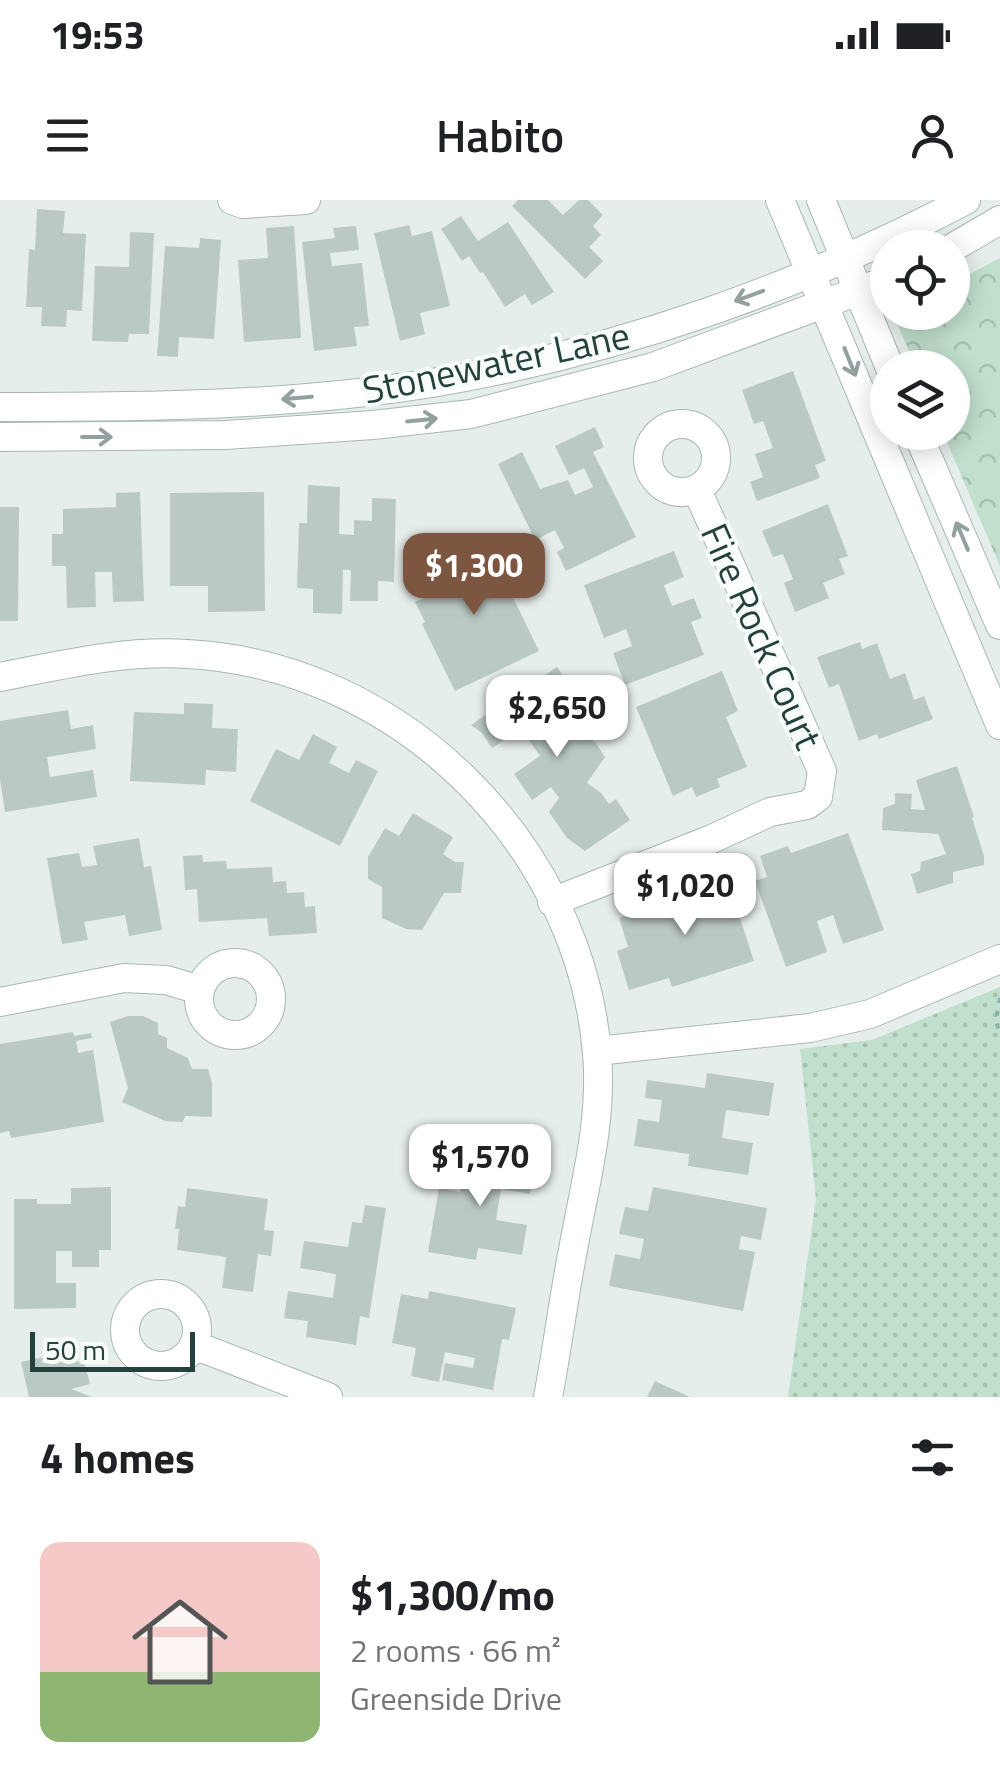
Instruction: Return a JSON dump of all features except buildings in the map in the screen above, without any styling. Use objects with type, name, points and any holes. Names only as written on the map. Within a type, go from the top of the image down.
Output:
[{"type":"street","points":[[232,200],[243,204],[306,200]]},
{"type":"street","points":[[780,200],[1000,726]]},
{"type":"street","points":[[821,200],[882,350]]},
{"type":"street","name":"Stonewater Lane","points":[[0,407],[184,406],[438,382],[621,338],[812,272],[966,200]]},
{"type":"street","points":[[970,238],[1000,220]]},
{"type":"street","name":"Stonewater Lane","points":[[0,438],[196,436],[454,417],[653,367],[870,288]]},
{"type":"street","points":[[925,450],[1000,626]]},
{"type":"street","name":"Fire Rock Court","points":[[552,902],[770,812],[807,806],[818,797],[822,772],[696,490]]},
{"type":"street","points":[[0,678],[114,656],[170,653],[253,663],[325,686],[391,719],[452,765],[517,838],[552,902],[584,986],[597,1051],[598,1105],[590,1168],[548,1397]]},
{"type":"street","points":[[597,1051],[810,1028],[870,1014],[1000,959]]},
{"type":"street","points":[[0,1002],[124,978],[166,980],[200,990]]},
{"type":"street","points":[[194,1345],[328,1397]]},
{"type":"path","points":[[1000,998],[996,1020],[1000,1036]]},
{"type":"green space","points":[[1000,258],[1000,566],[950,450],[970,450],[970,350],[909,350],[900,330],[970,330],[970,274]]},
{"type":"green space","points":[[1000,987],[1000,1397],[788,1397],[816,1199],[800,1049],[872,1040]]}]
